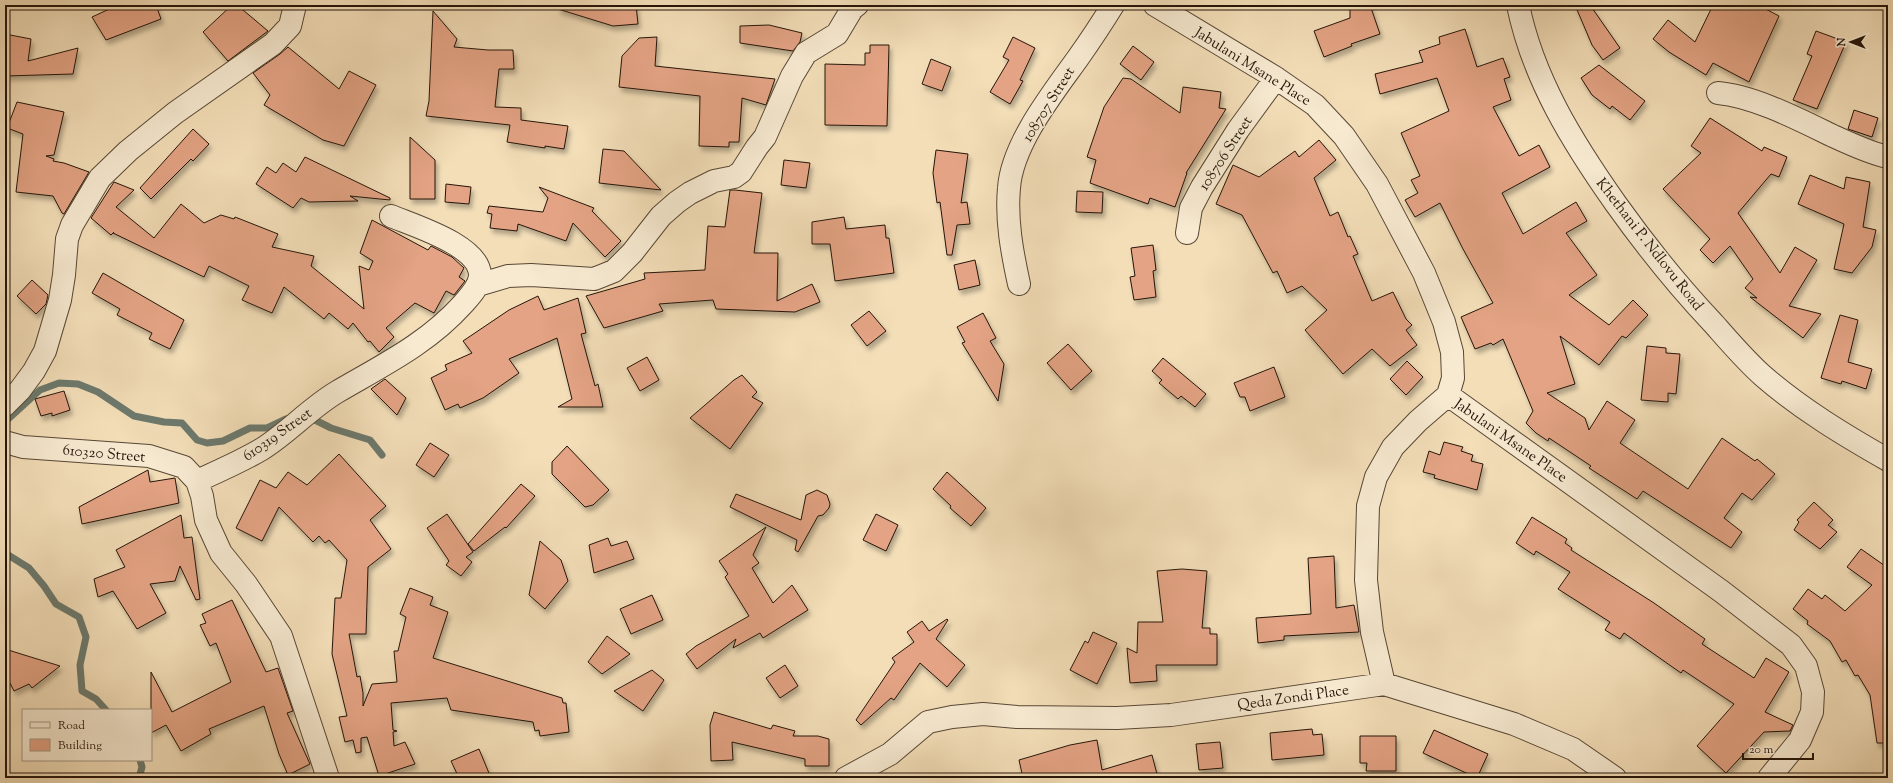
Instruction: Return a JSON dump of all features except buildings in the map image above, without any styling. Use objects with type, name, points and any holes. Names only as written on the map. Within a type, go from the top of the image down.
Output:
[{"type":"street","points":[[5,405],[20,390],[34,371],[45,352],[60,300],[67,239],[72,225],[100,178],[128,151],[175,113],[273,44],[290,26],[296,5]]},
{"type":"street","points":[[391,216],[459,245],[475,259],[480,275],[478,284],[508,276],[531,275],[594,279],[614,271],[632,252],[661,216],[677,202],[690,193],[714,181],[734,177],[741,172],[756,147],[765,137],[792,76],[806,53],[837,34],[857,5]]},
{"type":"street","name":"108707 Street","points":[[1019,284],[1010,243],[1008,208],[1008,187],[1013,167],[1021,147],[1043,108],[1093,37],[1113,5]]},
{"type":"street","name":"Jabulani Msane Place","points":[[1155,5],[1276,78],[1320,110],[1344,136],[1377,184],[1424,273],[1444,322],[1452,352],[1452,378],[1448,395],[1721,591],[1791,645],[1806,666],[1813,692],[1812,712],[1800,740],[1769,778]]},
{"type":"street","name":"Khethani P. Ndlovu Road","points":[[1518,5],[1529,48],[1544,86],[1556,110],[1593,172],[1674,280],[1762,375],[1798,404],[1841,434],[1888,460]]},
{"type":"street","name":"108706 Street","points":[[1186,233],[1191,208],[1202,187],[1238,130],[1276,78]]},
{"type":"street","points":[[1718,93],[1732,94],[1757,103],[1852,145],[1888,157]]},
{"type":"street","name":"610319 Street","points":[[197,481],[262,448],[337,393],[389,363],[426,339],[455,313],[478,284]]},
{"type":"street","points":[[1384,684],[1372,632],[1366,580],[1368,506],[1376,477],[1393,447],[1418,420],[1448,395]]},
{"type":"street","name":"610320 Street","points":[[5,442],[23,447],[149,456],[184,467],[197,481]]},
{"type":"street","points":[[197,481],[202,496],[206,520],[221,553],[246,584],[281,636],[328,778]]},
{"type":"street","name":"Qeda Zondi Place","points":[[846,778],[890,754],[928,722],[952,717],[983,714],[1018,717],[1117,718],[1171,715],[1384,684],[1514,724],[1573,749],[1615,778]]},
{"type":"waterway","points":[[5,422],[40,390],[59,383],[78,384],[98,392],[134,416],[164,422],[182,423],[197,440],[207,443],[223,441],[250,428],[267,428],[286,419]]},
{"type":"waterway","points":[[315,420],[331,428],[370,440],[382,455]]},
{"type":"waterway","points":[[5,553],[29,568],[44,586],[56,604],[79,617],[86,637],[80,665],[82,691],[96,699],[105,709]]},
{"type":"waterway","points":[[139,778],[142,767],[140,761]]}]
